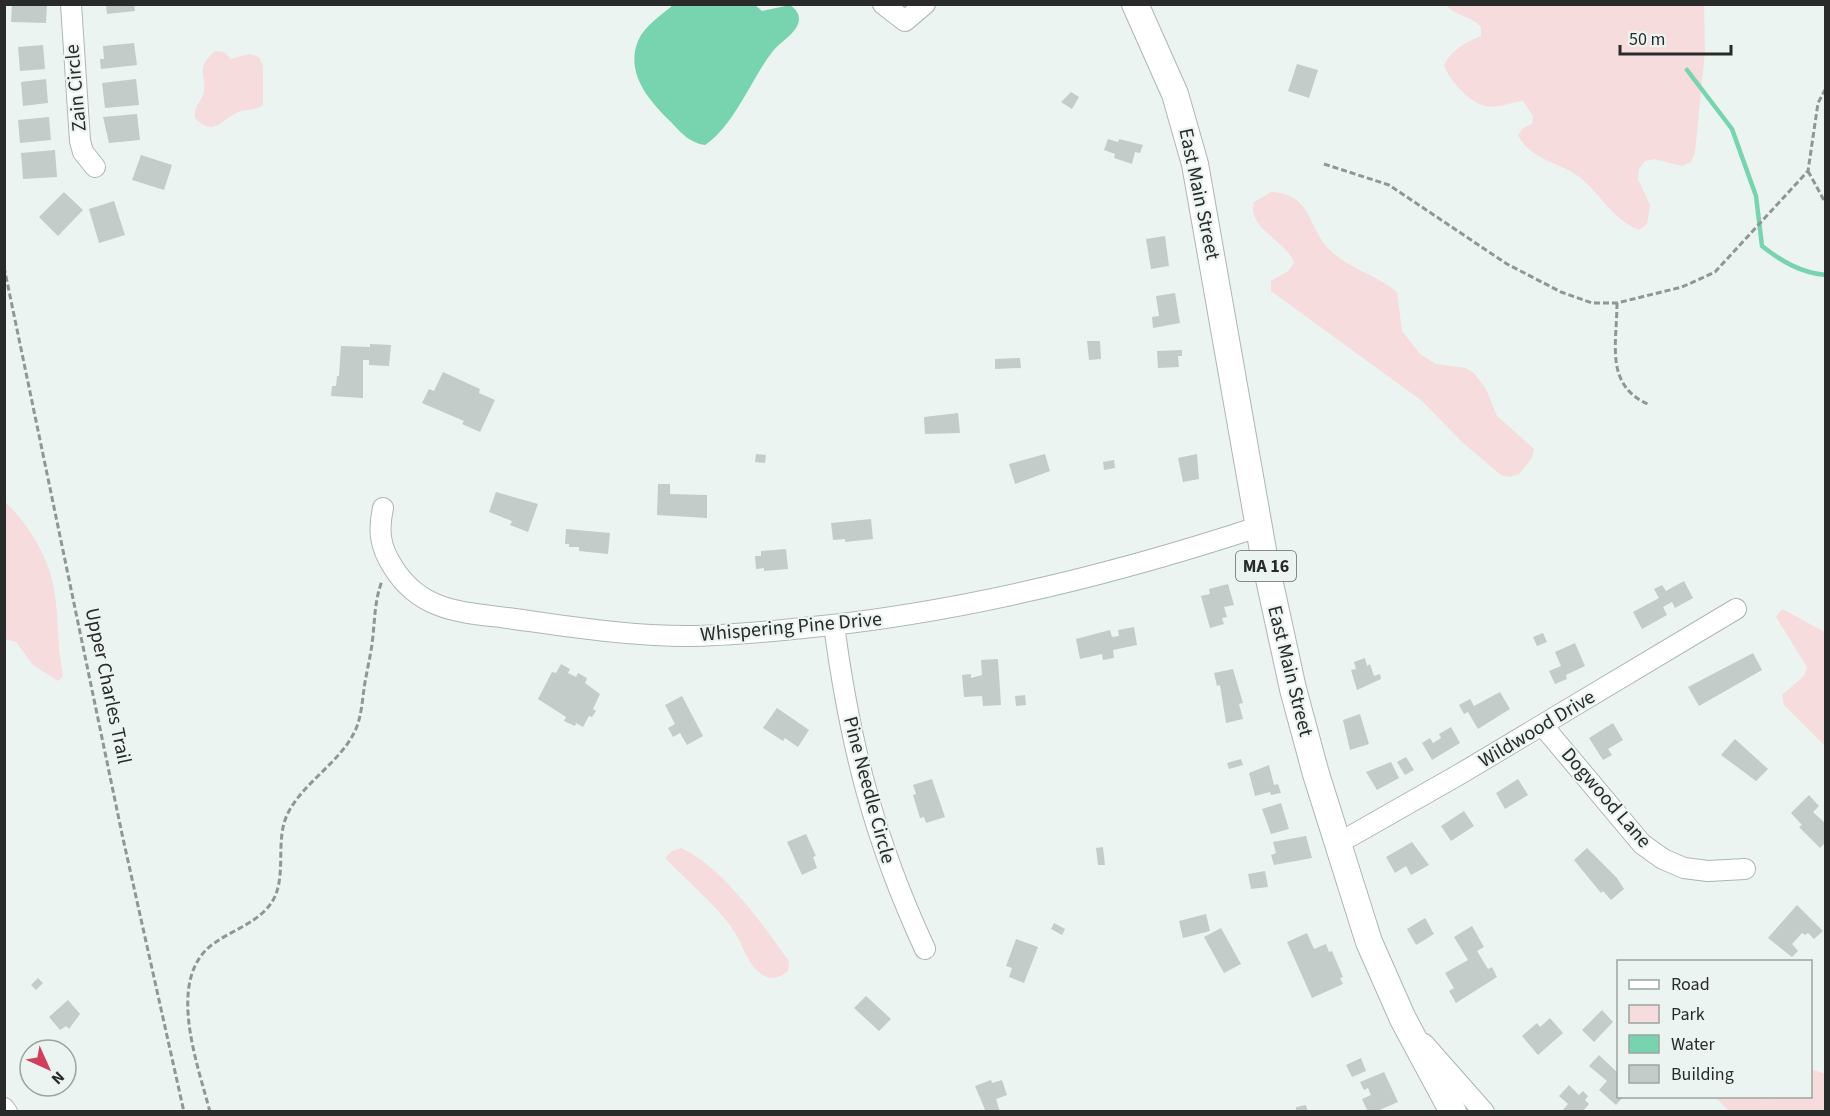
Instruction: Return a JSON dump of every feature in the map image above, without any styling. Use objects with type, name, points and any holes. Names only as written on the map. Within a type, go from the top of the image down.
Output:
[{"type":"main road","name":"East Main Street","points":[[1135,4],[1175,94],[1195,164],[1258,527],[1293,689],[1337,844],[1369,942],[1403,1019],[1453,1112]]},
{"type":"street","name":"Zain Circle","points":[[71,4],[80,141],[82,152],[95,167]]},
{"type":"street","points":[[883,4],[905,21],[925,4]]},
{"type":"street","name":"Whispering Pine Drive","points":[[383,508],[379,526],[381,543],[395,571],[408,588],[420,598],[436,605],[531,621],[644,634],[686,636],[834,625],[925,612],[1058,586],[1132,567],[1258,527]]},
{"type":"street","name":"Wildwood Drive","points":[[1337,844],[1543,726],[1736,609]]},
{"type":"street","name":"Pine Needle Circle","points":[[834,625],[843,691],[868,805],[886,859],[925,949]]},
{"type":"street","name":"Dogwood Lane","points":[[1543,726],[1642,844],[1663,859],[1684,867],[1708,871],[1745,869]]},
{"type":"street","points":[[1403,1019],[1484,1112]]},
{"type":"path","points":[[1324,164],[1389,185],[1508,264],[1561,292],[1592,303],[1617,303],[1682,288],[1716,272],[1808,171],[1818,103],[1826,88]]},
{"type":"path","points":[[1808,171],[1826,204]]},
{"type":"path","name":"Upper Charles Trail","points":[[4,267],[122,834],[184,1112]]},
{"type":"path","points":[[1617,303],[1617,372],[1623,386],[1635,399],[1650,405]]},
{"type":"path","points":[[210,1112],[189,1024],[188,997],[194,968],[210,946],[255,919],[272,901],[280,868],[281,837],[288,813],[297,798],[341,752],[356,731],[372,646],[379,591],[383,579],[395,571]]},
{"type":"green space","points":[[1446,5],[1704,5],[1705,51],[1695,153],[1691,162],[1682,166],[1654,159],[1645,161],[1639,169],[1638,179],[1650,205],[1647,224],[1639,230],[1630,226],[1615,214],[1583,180],[1531,151],[1518,135],[1523,128],[1532,124],[1533,116],[1523,101],[1489,107],[1479,104],[1460,90],[1444,65],[1455,51],[1481,36],[1481,27]]},
{"type":"green space","points":[[215,51],[224,52],[231,59],[249,54],[259,57],[263,66],[263,105],[236,113],[212,127],[202,124],[195,118],[195,113],[204,91],[203,66]]},
{"type":"green space","points":[[1271,192],[1285,194],[1295,199],[1302,205],[1322,241],[1330,250],[1397,292],[1402,331],[1420,354],[1436,364],[1466,368],[1474,373],[1486,389],[1497,416],[1534,449],[1532,458],[1519,474],[1510,477],[1501,475],[1463,443],[1422,401],[1271,291],[1271,281],[1288,271],[1294,263],[1284,248],[1261,227],[1253,211],[1254,202]]},
{"type":"green space","points":[[4,501],[21,519],[36,541],[51,577],[56,600],[63,676],[58,681],[33,665],[16,642],[5,639]]},
{"type":"green space","points":[[1782,609],[1825,632],[1825,746],[1784,705],[1782,695],[1804,676],[1807,667],[1776,617]]},
{"type":"green space","points":[[681,848],[712,868],[741,898],[789,961],[788,971],[770,978],[754,967],[735,933],[721,914],[665,858],[672,851]]},
{"type":"green space","points":[[1812,1069],[1825,1074],[1825,1111],[1729,1111],[1716,1098],[1812,1098]]},
{"type":"water","points":[[674,4],[755,5],[762,11],[790,5],[799,16],[796,28],[765,62],[725,126],[705,145],[690,140],[678,130],[647,96],[637,75],[635,53],[638,41],[649,26]]},
{"type":"building","points":[[12,4],[47,4],[46,23],[11,22]]},
{"type":"building","points":[[106,4],[134,4],[135,11],[107,14]]},
{"type":"building","points":[[134,43],[137,65],[101,69],[100,59],[104,59],[103,46]]},
{"type":"building","points":[[43,45],[45,69],[20,71],[18,47]]},
{"type":"building","points":[[1297,64],[1318,70],[1309,98],[1288,91]]},
{"type":"building","points":[[46,79],[48,103],[23,106],[21,82]]},
{"type":"building","points":[[136,79],[139,105],[105,108],[102,83]]},
{"type":"building","points":[[1071,92],[1079,97],[1072,109],[1061,102]]},
{"type":"building","points":[[137,114],[140,140],[109,143],[103,117]]},
{"type":"building","points":[[49,117],[51,140],[20,143],[18,120]]},
{"type":"building","points":[[1108,139],[1118,142],[1119,139],[1143,145],[1140,153],[1135,152],[1132,164],[1114,158],[1115,154],[1104,150]]},
{"type":"building","points":[[55,150],[57,177],[23,179],[21,153]]},
{"type":"building","points":[[141,155],[172,165],[164,190],[132,180]]},
{"type":"building","points":[[64,192],[83,210],[58,236],[39,217]]},
{"type":"building","points":[[114,201],[125,235],[99,243],[89,209]]},
{"type":"building","points":[[1165,236],[1169,266],[1151,269],[1146,239]]},
{"type":"building","points":[[1175,293],[1180,323],[1153,328],[1152,317],[1159,316],[1156,296]]},
{"type":"building","points":[[1087,341],[1100,341],[1101,359],[1089,360]]},
{"type":"building","points":[[370,344],[391,345],[389,366],[369,365],[369,360],[363,360],[363,398],[331,396],[332,386],[336,386],[337,376],[339,376],[341,346],[370,347]]},
{"type":"building","points":[[1182,350],[1182,356],[1178,356],[1179,367],[1158,368],[1157,351]]},
{"type":"building","points":[[1020,358],[1021,368],[995,369],[995,359]]},
{"type":"building","points":[[443,372],[480,389],[479,393],[495,400],[480,432],[462,424],[464,421],[422,403],[429,389],[434,391]]},
{"type":"building","points":[[958,413],[960,433],[925,434],[924,417]]},
{"type":"building","points":[[756,454],[766,455],[765,463],[755,462]]},
{"type":"building","points":[[1045,454],[1050,471],[1015,484],[1009,464]]},
{"type":"building","points":[[1197,454],[1199,479],[1183,482],[1178,458]]},
{"type":"building","points":[[1114,460],[1115,468],[1104,470],[1103,462]]},
{"type":"building","points":[[658,484],[670,484],[670,494],[707,495],[707,518],[657,515]]},
{"type":"building","points":[[496,492],[538,504],[528,532],[510,525],[512,521],[489,512]]},
{"type":"building","points":[[871,519],[873,539],[845,542],[845,539],[833,540],[831,523]]},
{"type":"building","points":[[566,529],[610,533],[608,554],[579,551],[579,547],[569,547],[569,544],[565,544]]},
{"type":"building","points":[[786,549],[788,569],[764,571],[764,568],[756,569],[755,556],[761,556],[761,551]]},
{"type":"building","points":[[1684,581],[1693,598],[1675,608],[1672,602],[1663,607],[1667,615],[1642,629],[1633,612],[1659,598],[1654,589],[1662,585],[1666,591]]},
{"type":"building","points":[[1228,584],[1234,605],[1224,607],[1227,617],[1222,618],[1224,624],[1210,628],[1201,596],[1210,594],[1209,589]]},
{"type":"building","points":[[1134,627],[1137,645],[1113,650],[1114,658],[1103,660],[1102,654],[1080,659],[1076,639],[1110,630],[1112,637],[1119,636],[1118,630]]},
{"type":"building","points":[[1543,633],[1547,642],[1537,646],[1533,637]]},
{"type":"building","points":[[1575,643],[1585,666],[1566,675],[1567,679],[1555,684],[1549,671],[1561,666],[1555,652]]},
{"type":"building","points":[[1753,653],[1762,670],[1699,706],[1688,687]]},
{"type":"building","points":[[1365,658],[1374,676],[1380,674],[1381,679],[1357,690],[1351,670],[1356,669],[1354,662]]},
{"type":"building","points":[[998,659],[1001,705],[983,706],[982,696],[964,697],[962,675],[971,674],[971,678],[982,675],[981,660]]},
{"type":"building","points":[[561,664],[570,669],[568,673],[576,677],[578,673],[587,678],[585,683],[600,694],[593,709],[596,711],[592,717],[589,716],[583,727],[564,721],[566,717],[538,699],[552,672],[556,673]]},
{"type":"building","points":[[1233,669],[1243,703],[1239,704],[1243,719],[1226,723],[1220,685],[1217,686],[1214,673]]},
{"type":"building","points":[[1500,692],[1510,709],[1478,729],[1468,712],[1464,714],[1459,705],[1470,699],[1474,706]]},
{"type":"building","points":[[1025,695],[1026,705],[1016,706],[1015,696]]},
{"type":"building","points":[[682,696],[703,736],[687,745],[680,733],[673,737],[668,728],[675,724],[665,705]]},
{"type":"building","points":[[777,708],[809,730],[798,747],[785,738],[783,741],[763,728]]},
{"type":"building","points":[[1360,714],[1369,744],[1350,750],[1343,720]]},
{"type":"building","points":[[1613,723],[1623,740],[1608,749],[1612,755],[1603,760],[1589,738]]},
{"type":"building","points":[[1451,727],[1460,743],[1432,760],[1422,743],[1430,738],[1433,743],[1441,738],[1439,734]]},
{"type":"building","points":[[1735,739],[1768,769],[1756,781],[1721,755]]},
{"type":"building","points":[[1406,757],[1414,770],[1405,775],[1397,762]]},
{"type":"building","points":[[1241,759],[1243,765],[1229,769],[1227,763]]},
{"type":"building","points":[[1391,762],[1399,778],[1377,790],[1366,772]]},
{"type":"building","points":[[1269,765],[1274,785],[1278,784],[1281,793],[1271,795],[1270,792],[1255,796],[1249,773]]},
{"type":"building","points":[[932,779],[945,817],[926,823],[924,817],[920,818],[913,795],[916,794],[913,785]]},
{"type":"building","points":[[1518,779],[1528,795],[1505,809],[1496,793]]},
{"type":"building","points":[[1809,795],[1819,806],[1813,812],[1826,824],[1826,842],[1820,848],[1799,827],[1802,825],[1791,813]]},
{"type":"building","points":[[1281,803],[1289,829],[1271,834],[1262,809]]},
{"type":"building","points":[[1464,811],[1474,826],[1451,841],[1441,826]]},
{"type":"building","points":[[806,834],[816,856],[813,857],[817,868],[802,875],[787,842]]},
{"type":"building","points":[[1306,836],[1312,858],[1274,865],[1271,855],[1276,853],[1273,842]]},
{"type":"building","points":[[1412,842],[1429,865],[1411,875],[1406,866],[1395,873],[1386,857]]},
{"type":"building","points":[[1103,847],[1105,865],[1098,865],[1096,848]]},
{"type":"building","points":[[1587,848],[1617,878],[1624,889],[1611,900],[1603,891],[1601,893],[1574,860]]},
{"type":"building","points":[[1265,871],[1268,887],[1251,889],[1248,874]]},
{"type":"building","points":[[1797,905],[1823,931],[1814,939],[1808,933],[1805,935],[1802,933],[1792,944],[1798,951],[1792,957],[1768,938]]},
{"type":"building","points":[[1206,914],[1210,931],[1183,938],[1179,921]]},
{"type":"building","points":[[1425,918],[1434,934],[1416,945],[1407,929]]},
{"type":"building","points":[[1054,923],[1065,929],[1062,935],[1051,929]]},
{"type":"building","points":[[1472,926],[1484,947],[1477,951],[1488,969],[1492,967],[1497,977],[1456,1003],[1449,991],[1454,988],[1445,973],[1468,960],[1454,937]]},
{"type":"building","points":[[1221,928],[1241,964],[1224,973],[1204,937]]},
{"type":"building","points":[[1307,933],[1314,949],[1326,944],[1329,952],[1332,951],[1343,977],[1340,978],[1343,984],[1312,998],[1287,942]]},
{"type":"building","points":[[1016,939],[1038,947],[1024,983],[1009,977],[1012,968],[1006,966]]},
{"type":"building","points":[[38,978],[43,983],[36,990],[31,985]]},
{"type":"building","points":[[866,996],[891,1019],[879,1031],[854,1008]]},
{"type":"building","points":[[68,1000],[80,1014],[69,1029],[66,1026],[60,1030],[49,1017]]},
{"type":"building","points":[[1602,1010],[1613,1022],[1594,1042],[1582,1030]]},
{"type":"building","points":[[1550,1018],[1563,1033],[1538,1055],[1522,1036],[1537,1023],[1540,1027]]},
{"type":"building","points":[[1599,1055],[1617,1072],[1617,1098],[1622,1098],[1616,1105],[1599,1090],[1607,1081],[1589,1066]]},
{"type":"building","points":[[1361,1058],[1366,1071],[1352,1077],[1346,1065]]},
{"type":"building","points":[[1384,1072],[1398,1102],[1375,1112],[1368,1112],[1362,1099],[1371,1095],[1368,1088],[1364,1090],[1360,1082]]},
{"type":"building","points":[[991,1080],[992,1083],[1002,1080],[1007,1095],[996,1099],[1000,1112],[986,1112],[975,1086]]},
{"type":"building","points":[[1569,1085],[1579,1095],[1583,1091],[1588,1096],[1585,1100],[1589,1104],[1582,1112],[1561,1112],[1568,1104],[1559,1096]]},
{"type":"building","points":[[1306,1105],[1308,1112],[1296,1112],[1296,1107]]},
{"type":"waterway","points":[[1687,70],[1732,129],[1756,196],[1762,246],[1776,257],[1792,265],[1808,272],[1826,275]]}]
